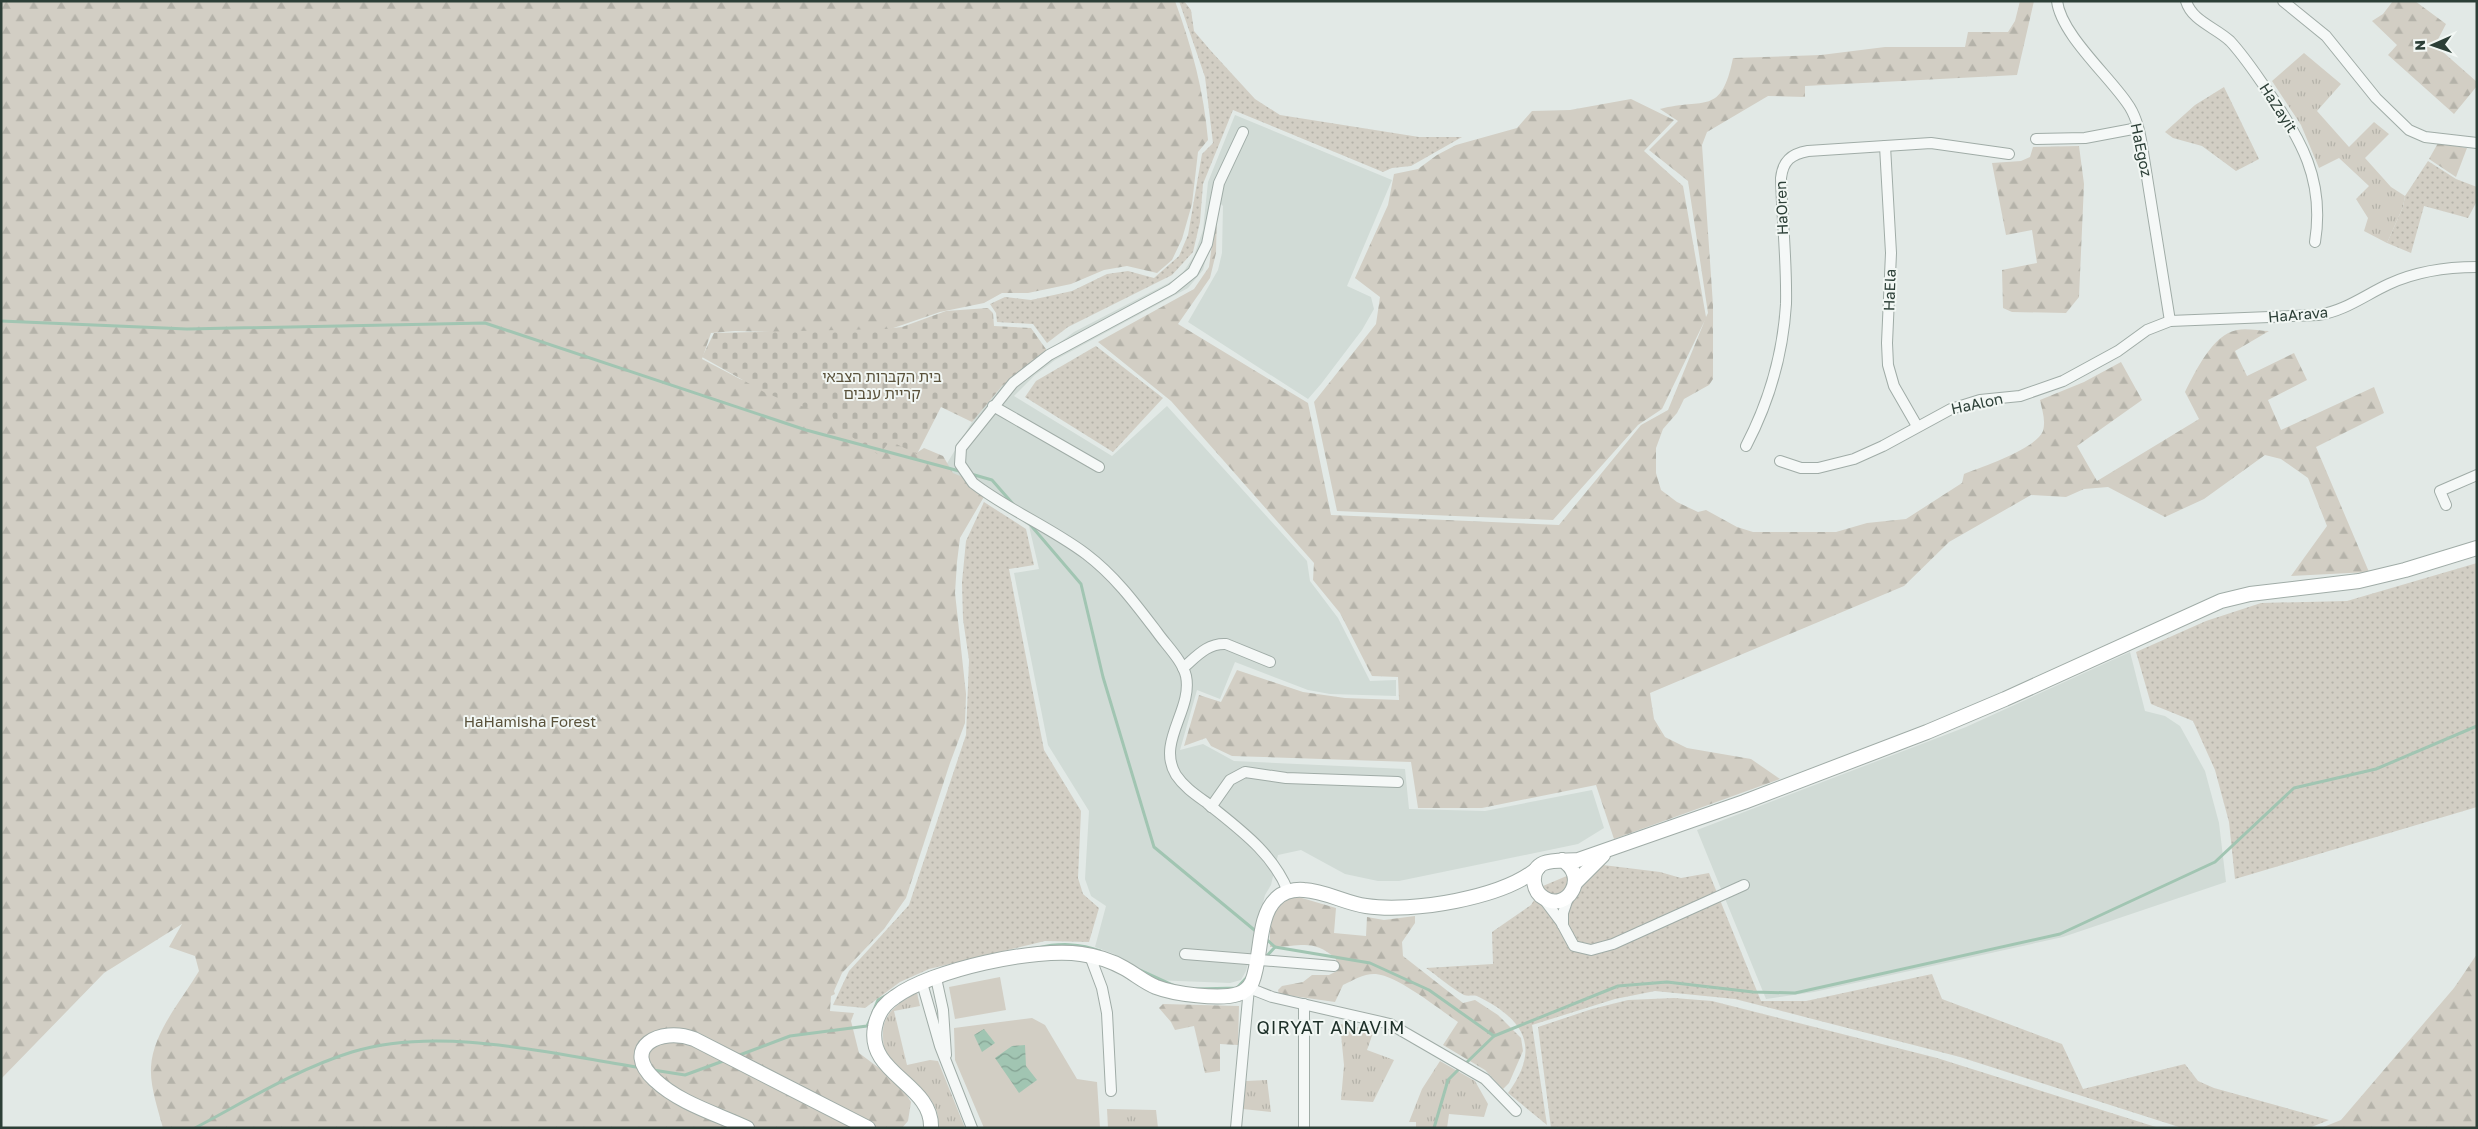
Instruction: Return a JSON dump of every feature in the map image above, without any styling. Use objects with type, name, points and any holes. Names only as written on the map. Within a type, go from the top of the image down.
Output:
[{"type":"main road","points":[[931,1128],[929,1112],[925,1103],[887,1067],[880,1058],[874,1039],[876,1020],[887,1003],[896,996],[922,983],[975,966],[1031,954],[1059,952],[1090,956],[1115,963],[1153,986],[1170,992],[1229,996],[1240,994],[1249,988],[1255,975],[1268,911],[1276,899],[1288,891],[1305,890],[1347,903],[1394,908],[1447,902],[1499,889],[1519,881],[1549,860],[1578,860],[1744,802],[1926,732],[2006,699],[2221,601],[2250,594],[2358,581],[2412,568],[2477,548]]},
{"type":"main road","points":[[1499,889],[1518,889],[1556,901],[1569,896],[1575,883],[1594,862],[1616,846]]},
{"type":"main road","points":[[1562,860],[1572,869],[1575,883]]},
{"type":"main road","points":[[1538,868],[1534,880],[1541,895]]},
{"type":"main road","points":[[747,1128],[675,1094],[654,1080],[642,1062],[642,1052],[648,1043],[658,1036],[669,1034],[690,1038],[868,1128]]},
{"type":"street","name":"HaEgoz","points":[[2057,1],[2066,27],[2127,103],[2138,128],[2170,321]]},
{"type":"street","name":"HaZayit","points":[[2186,1],[2194,16],[2221,33],[2240,53],[2280,109],[2302,147],[2316,189],[2318,217],[2315,242]]},
{"type":"street","points":[[2283,1],[2326,36],[2376,98],[2409,130],[2425,137],[2477,144]]},
{"type":"street","points":[[2036,139],[2085,138],[2138,128]]},
{"type":"street","points":[[1243,132],[1219,183],[1207,244],[1203,256],[1193,272],[1172,289],[1042,360],[1013,383],[961,448],[960,459],[966,474],[978,486],[1078,548],[1107,571],[1131,597],[1182,668],[1186,677],[1186,693],[1171,740],[1170,760],[1181,781],[1256,843],[1276,868],[1288,891]]},
{"type":"street","name":"HaOren","points":[[1746,446],[1769,394],[1783,327],[1786,296],[1780,178],[1782,168],[1791,156],[1808,151],[1931,143],[2010,154]]},
{"type":"street","name":"HaEla","points":[[1884,146],[1891,253],[1887,343],[1888,365],[1894,386],[1917,426]]},
{"type":"street","name":"HaArava","points":[[2170,321],[2318,316],[2346,307],[2387,284],[2408,276],[2438,269],[2477,267]]},
{"type":"street","name":"HaAlon","points":[[1780,462],[1809,468],[1840,464],[1876,450],[1938,414],[1965,404],[2020,396],[2063,381],[2118,351],[2147,330],[2170,321]]},
{"type":"street","points":[[994,406],[1098,466]]},
{"type":"street","points":[[2446,506],[2440,491],[2477,475]]},
{"type":"street","points":[[1182,668],[1207,648],[1218,644],[1226,644],[1270,662]]},
{"type":"street","points":[[1211,807],[1230,780],[1245,772],[1286,778],[1398,782]]},
{"type":"street","points":[[1541,895],[1563,926],[1574,946],[1580,949],[1602,948],[1744,886]]},
{"type":"street","points":[[1563,926],[1563,913],[1569,896]]},
{"type":"street","points":[[1185,954],[1334,966]]},
{"type":"street","points":[[1090,956],[1107,1013],[1111,1091]]},
{"type":"street","points":[[936,978],[943,1010],[946,1061]]},
{"type":"street","points":[[922,983],[946,1061],[972,1128]]},
{"type":"street","points":[[1236,1128],[1249,988],[1263,995],[1390,1024],[1485,1079],[1516,1111]]},
{"type":"street","points":[[1304,1004],[1304,1128]]},
{"type":"shaded area","points":[[1235,115],[1392,180],[1347,286],[1371,297],[1374,309],[1362,330],[1321,384],[1308,399],[1188,322],[1218,270],[1222,253],[1223,206],[1220,203],[1203,270],[1188,288],[1055,360],[1035,375],[1014,396],[1112,456],[1167,406],[1307,561],[1310,581],[1338,618],[1370,681],[1396,680],[1396,696],[1330,694],[1308,690],[1235,662],[1220,699],[1197,690],[1180,750],[1203,744],[1234,761],[1405,769],[1409,809],[1485,811],[1592,790],[1604,828],[1578,844],[1399,881],[1378,881],[1345,874],[1301,850],[1278,855],[1271,885],[1265,895],[1246,971],[1241,980],[1230,983],[1153,980],[1123,962],[1114,954],[1095,947],[1106,906],[1091,896],[1085,879],[1089,811],[1048,745],[1014,573],[1039,569],[1029,526],[943,470],[972,422],[1002,386],[1074,332],[1180,277],[1194,256],[1203,230],[1208,182]]},
{"type":"shaded area","points":[[2130,652],[2145,711],[2165,716],[2180,726],[2205,771],[2219,823],[2226,882],[2063,937],[1814,992],[1766,999],[1697,830],[1966,727]]},
{"type":"green space","name":"HaHamisha Forest","points":[[1,1],[1175,1],[1187,35],[1196,70],[1204,104],[1208,140],[1198,152],[1192,204],[1182,239],[1172,260],[1157,273],[1127,266],[1104,270],[1071,284],[1028,293],[1002,293],[984,303],[940,312],[873,335],[735,331],[711,333],[702,359],[740,379],[760,385],[785,387],[918,452],[924,448],[943,456],[953,473],[965,478],[985,495],[960,538],[957,562],[955,593],[966,694],[965,723],[906,898],[884,929],[842,973],[834,991],[835,994],[831,996],[830,1011],[854,1013],[851,1021],[859,1053],[899,1083],[911,1102],[908,1121],[902,1128],[163,1128],[152,1082],[151,1067],[153,1054],[169,1017],[199,971],[195,956],[169,947],[182,924],[104,973],[1,1079]]},
{"type":"green space","points":[[1179,1],[1184,1],[1191,10],[1194,31],[1211,51],[1255,99],[1280,115],[1419,137],[1462,137],[1411,166],[1392,168],[1383,172],[1233,110],[1203,184],[1200,222],[1193,252],[1172,275],[1068,327],[1047,343],[1033,324],[997,322],[996,313],[990,304],[1005,297],[1031,300],[1072,291],[1107,274],[1128,271],[1154,278],[1179,256],[1188,235],[1202,154],[1213,143],[1205,77]]},
{"type":"green space","points":[[2020,1],[2034,1],[2017,75],[1805,86],[1805,97],[1768,96],[1707,132],[1702,145],[1713,305],[1713,379],[1709,385],[1684,399],[1677,413],[1663,429],[1656,448],[1656,473],[1661,490],[1677,502],[1698,512],[1706,510],[1737,527],[1753,532],[1836,532],[1867,523],[1906,519],[1962,483],[1964,474],[2008,457],[2038,438],[2043,431],[2044,423],[2040,400],[2084,382],[2121,362],[2142,400],[2077,446],[2097,481],[2199,419],[2185,392],[2206,355],[2220,339],[2228,333],[2237,330],[2269,331],[2235,351],[2247,376],[2294,353],[2307,380],[2268,400],[2281,430],[2374,387],[2384,413],[2316,447],[2369,572],[2291,576],[2327,526],[2308,478],[2281,459],[2265,455],[2204,499],[2165,517],[2108,487],[2084,489],[2066,497],[2031,495],[1949,542],[1904,586],[1650,693],[1654,719],[1665,737],[1687,748],[1751,759],[1780,779],[1614,839],[1596,785],[1482,808],[1418,808],[1411,762],[1232,756],[1211,746],[1206,738],[1184,746],[1199,695],[1221,702],[1237,670],[1303,692],[1345,698],[1399,700],[1398,677],[1372,676],[1340,613],[1313,580],[1314,563],[1171,401],[1098,342],[1194,289],[1209,267],[1217,207],[1216,253],[1210,278],[1178,324],[1308,403],[1331,515],[1559,525],[1641,425],[1668,410],[1705,320],[1662,409],[1638,425],[1553,520],[1337,511],[1314,402],[1376,324],[1380,297],[1355,278],[1388,205],[1394,174],[1418,169],[1437,155],[1456,145],[1517,128],[1532,111],[1570,110],[1631,99],[1674,120],[1644,151],[1683,186],[1706,317],[1708,313],[1688,181],[1649,150],[1678,121],[1660,109],[1700,103],[1716,97],[1723,89],[1733,58],[1821,55],[1885,47],[1965,47],[1968,32],[2008,32],[2015,21]]},
{"type":"green space","points":[[2393,1],[2415,1],[2446,24],[2435,45],[2477,82],[2477,86],[2454,114],[2388,55],[2397,45],[2372,21],[2383,14]]},
{"type":"green space","points":[[2304,53],[2341,84],[2317,111],[2349,147],[2374,122],[2389,134],[2365,158],[2391,187],[2405,196],[2403,207],[2387,243],[2364,231],[2368,218],[2356,199],[2369,186],[2339,158],[2319,168],[2301,125],[2272,81]]},
{"type":"green space","points":[[2224,87],[2259,159],[2236,171],[2202,146],[2173,138],[2165,132],[2195,105]]},
{"type":"green space","points":[[2438,143],[2467,148],[2456,177],[2429,159]]},
{"type":"green space","points":[[2079,146],[2084,184],[2079,297],[2066,313],[2012,312],[2003,308],[2002,270],[2037,263],[2032,230],[2006,235],[1992,163],[2021,161],[2030,157],[2033,147]]},
{"type":"green space","points":[[2428,161],[2456,179],[2477,187],[2477,201],[2468,218],[2424,206],[2411,253],[2387,243],[2403,207],[2405,196]]},
{"type":"green space","name":"בית הקברות הצבאי קריית ענבים","points":[[988,308],[993,313],[994,326],[1031,328],[1048,352],[1002,386],[972,422],[941,407],[917,454],[890,441],[879,455],[846,432],[831,414],[790,403],[764,392],[702,357],[714,333],[883,329],[902,327],[946,311]]},
{"type":"green space","points":[[1096,346],[1163,398],[1113,452],[1025,397],[1036,381]]},
{"type":"green space","points":[[984,502],[1026,529],[1034,565],[1009,569],[1044,750],[1081,811],[1078,878],[1083,894],[1099,908],[1089,942],[1045,941],[929,969],[900,982],[865,1008],[833,1005],[849,971],[909,905],[966,735],[969,660],[963,619],[962,582],[966,541]]},
{"type":"green space","points":[[2477,563],[2477,807],[2235,879],[2229,822],[2215,770],[2193,721],[2151,704],[2136,652],[2206,621],[2261,603],[2347,601]]},
{"type":"green space","points":[[1595,864],[1660,872],[1681,878],[1709,873],[1761,1001],[1806,1001],[1932,974],[1942,999],[2062,1044],[2083,1089],[2185,1064],[2198,1081],[2214,1088],[2329,1120],[2309,1128],[2182,1128],[1960,1057],[1735,999],[1655,991],[1615,999],[1532,1025],[1547,1125],[1508,1093],[1518,1077],[1524,1062],[1525,1049],[1523,1037],[1517,1026],[1508,1015],[1495,1006],[1477,996],[1464,995],[1426,968],[1493,964],[1492,932],[1531,905],[1543,886]]},
{"type":"green space","points":[[1295,896],[1336,908],[1334,933],[1366,936],[1367,917],[1384,920],[1415,916],[1415,923],[1402,942],[1403,956],[1463,1003],[1475,1000],[1498,1015],[1521,1038],[1523,1051],[1509,1083],[1503,1089],[1485,1070],[1443,1045],[1458,1022],[1407,987],[1385,976],[1368,975],[1343,985],[1335,1002],[1279,994],[1278,990],[1282,986],[1303,982],[1312,975],[1329,975],[1337,971],[1336,959],[1320,948],[1305,945],[1270,947],[1271,923],[1274,916],[1281,904]]},
{"type":"green space","points":[[2477,954],[2477,1128],[2321,1128],[2341,1120],[2454,988]]},
{"type":"green space","points":[[1000,977],[1006,1010],[955,1019],[949,987]]},
{"type":"green space","points":[[917,993],[920,1006],[894,1011],[907,1065],[930,1060],[938,1061],[965,1128],[938,1128],[938,1116],[928,1096],[902,1072],[885,1049],[883,1032],[886,1019],[894,1008]]},
{"type":"green space","points":[[1674,998],[1712,1001],[1937,1058],[2159,1128],[1551,1128],[1538,1027],[1592,1009],[1628,1000]]},
{"type":"green space","points":[[1163,1004],[1239,1006],[1238,1045],[1220,1044],[1220,1071],[1205,1073],[1194,1026],[1175,1030],[1159,1008]]},
{"type":"green space","points":[[1032,1018],[1045,1025],[1077,1079],[1097,1082],[1100,1128],[984,1128],[955,1060],[954,1028]]},
{"type":"green space","points":[[1340,1024],[1374,1030],[1367,1050],[1394,1060],[1373,1102],[1341,1100],[1344,1065]]},
{"type":"green space","points":[[1440,1061],[1475,1081],[1488,1104],[1484,1117],[1449,1114],[1447,1128],[1416,1128],[1416,1122],[1409,1122],[1422,1089]]},
{"type":"green space","points":[[1267,1080],[1271,1112],[1243,1109],[1246,1081]]},
{"type":"green space","points":[[1107,1109],[1156,1110],[1158,1128],[1108,1128]]},
{"type":"water","points":[[984,1029],[995,1043],[982,1052],[974,1035]]},
{"type":"water","points":[[1025,1045],[1026,1066],[1037,1080],[1019,1093],[995,1058],[1012,1046]]},
{"type":"waterway","points":[[1,321],[187,329],[485,323],[806,430],[963,472]]},
{"type":"waterway","points":[[971,474],[992,480],[1013,504]]},
{"type":"waterway","points":[[1028,522],[1081,584],[1103,677],[1154,847],[1258,933]]},
{"type":"waterway","points":[[1465,1064],[1494,1036],[1618,986],[1667,982],[1753,992],[1795,993],[2060,934],[2215,862],[2294,788],[2376,769],[2477,726]]},
{"type":"waterway","points":[[1265,938],[1275,947]]},
{"type":"waterway","points":[[1038,948],[1053,945],[1069,945],[1085,946],[1100,951]]},
{"type":"waterway","points":[[1265,958],[1275,947],[1370,963],[1429,990],[1494,1036]]},
{"type":"waterway","points":[[1140,970],[1175,986]]},
{"type":"waterway","points":[[1196,989],[1237,988],[1249,975]]},
{"type":"waterway","points":[[873,1012],[878,1000],[887,995]]},
{"type":"waterway","points":[[737,1056],[790,1036],[867,1026],[871,1018]]},
{"type":"waterway","points":[[195,1128],[311,1067],[352,1052],[386,1044],[422,1041],[496,1045],[642,1068]]},
{"type":"waterway","points":[[653,1070],[685,1075],[726,1060]]},
{"type":"waterway","points":[[1434,1128],[1448,1080],[1460,1068]]},
{"type":"district","name":"QIRYAT ANAVIM","points":[[1331,1028]]}]
